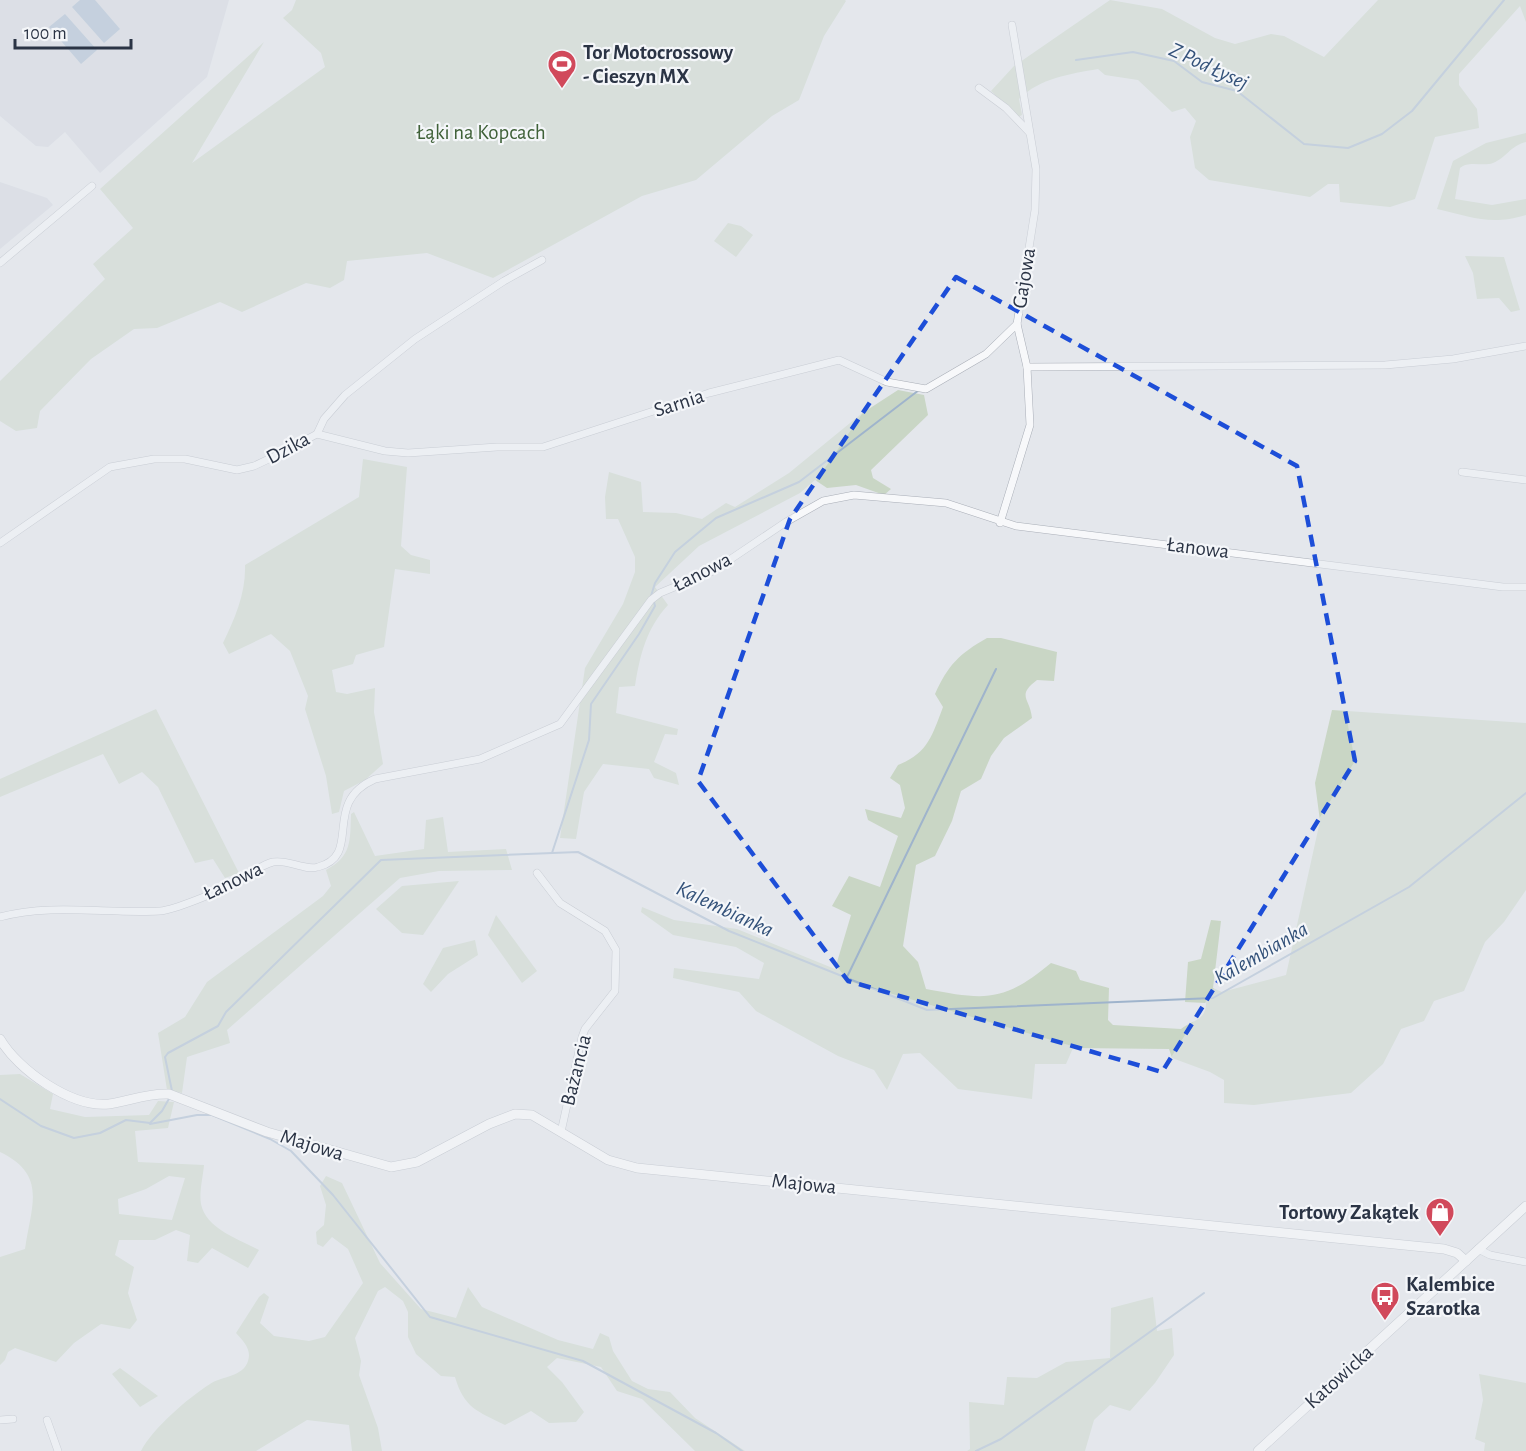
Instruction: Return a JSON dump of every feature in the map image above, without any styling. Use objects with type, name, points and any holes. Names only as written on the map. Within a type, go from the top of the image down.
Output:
[{"type":"street","name":"Gajowa","points":[[1000,523],[1030,425],[1028,367],[1017,324],[1035,210],[1036,155],[1029,132],[1012,25]]},
{"type":"street","points":[[979,88],[1006,108],[1029,132]]},
{"type":"street","points":[[0,263],[92,186]]},
{"type":"street","name":"Dzika","points":[[0,543],[67,494],[110,467],[154,459],[185,459],[237,470],[254,466],[317,434],[324,419],[367,375],[431,328],[504,281],[543,260]]},
{"type":"street","name":"Sarnia","points":[[317,434],[324,438],[385,451],[408,453],[497,447],[543,447],[709,393],[839,360],[887,382],[926,390],[986,354],[1017,324]]},
{"type":"street","points":[[1028,367],[1386,365],[1453,359],[1526,346]]},
{"type":"street","points":[[1462,472],[1526,480]]},
{"type":"street","name":"Łanowa","points":[[0,917],[39,911],[163,911],[231,886],[271,862],[317,868],[333,859],[339,850],[343,840],[344,811],[351,794],[357,788],[375,779],[480,759],[560,724],[651,600],[660,593],[713,571],[786,522],[823,501],[854,495],[946,503],[1000,523],[1526,587]]},
{"type":"street","name":"Bażancia","points":[[537,873],[560,903],[605,931],[616,950],[615,991],[585,1029],[561,1132]]},
{"type":"street","name":"Majowa","points":[[0,1039],[7,1052],[26,1071],[73,1097],[106,1104],[152,1094],[171,1095],[267,1132],[391,1167],[417,1162],[489,1124],[522,1113],[532,1115],[608,1160],[637,1168],[1444,1249],[1457,1253],[1466,1261]]},
{"type":"street","name":"Katowicka","points":[[1258,1451],[1526,1206]]},
{"type":"street","points":[[1478,1249],[1490,1255],[1526,1262]]},
{"type":"street","points":[[0,1420],[13,1419]]},
{"type":"street","points":[[47,1420],[58,1451]]},
{"type":"highlighted area","points":[[956,277],[1297,466],[1355,761],[1162,1072],[848,981],[698,781],[790,519]]},
{"type":"shaded area","points":[[0,0],[229,0],[207,77],[100,173],[65,132],[48,147],[36,146],[0,116]]},
{"type":"shaded area","points":[[0,182],[47,198],[53,205],[0,249]]},
{"type":"green space","name":"Łąki na Kopcach","points":[[296,0],[846,1],[824,36],[799,100],[772,116],[696,180],[642,196],[493,278],[427,253],[347,261],[344,280],[330,288],[306,283],[242,312],[220,302],[157,328],[134,329],[91,359],[40,411],[37,428],[16,431],[0,421],[0,381],[105,279],[93,264],[133,228],[100,189],[264,42],[192,163],[325,67],[321,53],[283,18],[292,10]]},
{"type":"green space","points":[[1110,0],[1162,9],[1215,38],[1235,44],[1271,34],[1284,36],[1324,57],[1378,0],[1526,0],[1526,22],[1520,6],[1459,74],[1459,85],[1477,109],[1479,128],[1435,137],[1415,199],[1390,207],[1340,202],[1339,184],[1328,184],[1310,197],[1209,180],[1195,168],[1190,137],[1196,121],[1185,108],[1172,112],[1138,80],[1105,75],[1098,69],[1056,78],[1036,86],[1019,99],[1022,115],[1018,117],[991,91],[1014,66]]},
{"type":"green space","points":[[1526,133],[1526,142],[1516,146],[1497,161],[1489,164],[1468,164],[1460,168],[1455,199],[1492,205],[1526,199],[1526,215],[1491,220],[1437,209],[1453,161],[1486,143]]},
{"type":"green space","points":[[728,223],[741,226],[753,235],[736,257],[714,241]]},
{"type":"green space","points":[[1465,256],[1504,257],[1520,310],[1511,312],[1499,298],[1477,299],[1473,273]]},
{"type":"green space","points":[[898,390],[924,395],[928,415],[871,470],[873,478],[891,489],[884,495],[856,485],[827,488],[815,480],[800,493],[699,546],[655,587],[668,605],[649,633],[635,686],[619,687],[616,713],[678,729],[677,735],[665,734],[654,762],[676,773],[679,785],[654,778],[649,769],[603,764],[584,792],[576,839],[560,838],[585,668],[623,604],[635,572],[635,557],[618,519],[606,519],[605,497],[609,472],[641,482],[643,512],[676,513],[702,519],[726,503],[735,507],[789,473],[861,414]]},
{"type":"green space","points":[[363,459],[407,467],[401,546],[411,555],[430,560],[430,574],[395,569],[384,647],[356,655],[353,664],[332,670],[336,692],[347,694],[375,688],[374,712],[383,764],[365,780],[344,791],[339,812],[332,814],[326,776],[305,709],[308,696],[290,651],[271,634],[229,654],[223,643],[242,595],[245,565],[359,497]]},
{"type":"green space","points":[[987,638],[1001,638],[1057,652],[1054,681],[1037,680],[1027,690],[1026,697],[1032,718],[1004,738],[991,756],[981,779],[961,791],[952,821],[935,856],[916,865],[903,946],[918,962],[926,989],[964,995],[993,995],[1020,985],[1051,963],[1076,971],[1080,980],[1109,988],[1108,1020],[1113,1025],[1181,1029],[1204,1013],[1206,1003],[1185,1002],[1188,962],[1201,959],[1211,920],[1221,921],[1213,988],[1222,992],[1286,975],[1320,821],[1315,783],[1332,710],[1526,723],[1526,890],[1504,922],[1485,942],[1464,991],[1434,1001],[1424,1021],[1401,1029],[1383,1064],[1351,1093],[1254,1105],[1224,1103],[1224,1080],[1210,1072],[1172,1058],[1169,1049],[1073,1048],[1066,1064],[1035,1064],[1032,1099],[958,1089],[920,1053],[903,1054],[887,1090],[874,1070],[838,1056],[756,1011],[739,992],[673,978],[674,968],[759,979],[764,963],[736,947],[673,935],[641,912],[642,907],[674,920],[737,929],[835,969],[851,915],[832,906],[849,876],[880,887],[898,836],[868,820],[865,809],[901,818],[905,808],[900,785],[890,778],[898,765],[923,749],[932,735],[943,707],[935,694],[945,675],[955,661]]},
{"type":"green space","points":[[156,709],[239,873],[225,878],[213,859],[195,863],[158,787],[142,772],[119,784],[103,754],[0,797],[0,779]]},
{"type":"green space","points":[[354,812],[375,856],[424,849],[426,820],[443,817],[448,852],[506,849],[512,870],[439,871],[400,878],[227,1030],[230,1043],[187,1057],[182,1093],[167,1090],[158,1033],[185,1017],[207,982],[323,896],[331,886],[326,870],[341,859],[348,847],[351,814]]},
{"type":"green space","points":[[459,881],[423,935],[402,933],[376,909],[402,886]]},
{"type":"green space","points":[[496,915],[537,971],[522,983],[488,935]]},
{"type":"green space","points":[[475,940],[478,955],[448,974],[431,992],[423,984],[443,948]]},
{"type":"green space","points":[[20,1074],[53,1094],[50,1109],[85,1117],[149,1115],[158,1101],[174,1102],[168,1128],[135,1131],[138,1162],[204,1165],[200,1195],[204,1213],[216,1227],[259,1250],[248,1268],[212,1248],[198,1263],[187,1261],[190,1235],[176,1230],[155,1240],[119,1240],[115,1255],[134,1267],[128,1293],[137,1320],[130,1329],[101,1324],[74,1343],[56,1362],[15,1348],[8,1352],[0,1365],[0,1257],[25,1249],[33,1193],[31,1181],[25,1171],[15,1161],[0,1152],[0,1075]],"holes":[[[169,1176],[185,1178],[172,1220],[119,1214],[118,1199],[146,1189]]]},
{"type":"green space","points":[[326,1176],[342,1183],[380,1263],[421,1309],[456,1318],[468,1287],[482,1307],[558,1340],[593,1349],[600,1333],[609,1337],[613,1351],[632,1381],[648,1389],[670,1392],[695,1418],[745,1451],[695,1451],[642,1399],[617,1391],[601,1367],[557,1358],[547,1367],[562,1382],[584,1412],[576,1422],[549,1423],[531,1411],[505,1425],[479,1412],[467,1402],[455,1377],[441,1376],[416,1354],[408,1337],[408,1312],[403,1301],[385,1287],[378,1291],[355,1338],[361,1361],[359,1375],[378,1428],[382,1451],[352,1451],[349,1425],[307,1420],[256,1451],[141,1451],[162,1423],[192,1397],[215,1381],[242,1370],[248,1361],[248,1349],[236,1333],[259,1297],[264,1293],[269,1297],[260,1323],[274,1336],[309,1341],[325,1337],[363,1283],[348,1249],[332,1237],[323,1247],[317,1244],[316,1232],[324,1225],[326,1205],[320,1186]]},
{"type":"green space","points":[[1153,1297],[1157,1331],[1172,1328],[1174,1355],[1155,1383],[1130,1411],[1110,1405],[1094,1420],[1085,1451],[967,1451],[970,1449],[969,1402],[1004,1405],[1007,1377],[1037,1378],[1066,1362],[1110,1358],[1111,1308]]},
{"type":"green space","points":[[120,1368],[158,1396],[140,1407],[112,1374]]},
{"type":"green space","points":[[1479,1374],[1526,1383],[1526,1451],[1484,1451],[1485,1443],[1475,1439],[1483,1400]]},
{"type":"water","points":[[80,0],[95,0],[120,29],[104,43],[72,7]]},
{"type":"water","points":[[65,14],[97,50],[81,64],[49,27]]},
{"type":"waterway","name":"Z Pod Łysej","points":[[1076,60],[1133,52],[1174,61],[1202,82],[1237,91],[1304,144],[1348,148],[1382,134],[1412,111],[1504,0]]},
{"type":"waterway","points":[[651,596],[655,583],[675,552],[716,518],[799,482],[919,390]]},
{"type":"waterway","points":[[552,853],[589,740],[591,704],[639,634],[655,606],[654,602]]},
{"type":"waterway","points":[[847,977],[996,669]]},
{"type":"waterway","name":"Kalembianka","points":[[172,1091],[165,1057],[168,1053],[218,1026],[226,1012],[381,860],[578,852],[729,931],[927,1010],[1213,998],[1409,887],[1526,793]]},
{"type":"waterway","name":"Kalembianka","points":[[0,1099],[41,1126],[74,1138],[100,1133],[126,1120],[150,1123],[162,1111],[170,1097]]},
{"type":"waterway","points":[[150,1124],[197,1115],[212,1115],[270,1139],[291,1151],[333,1195],[430,1317],[583,1361],[716,1433],[742,1451]]},
{"type":"waterway","points":[[976,1451],[1001,1439],[1204,1293]]},
{"type":"place","name":"Tor Motocrossowy - Cieszyn MX","points":[[562,90]]},
{"type":"place","name":"Tortowy Zakątek","points":[[1440,1238]]},
{"type":"place","name":"Kalembice Szarotka","points":[[1385,1322]]}]
